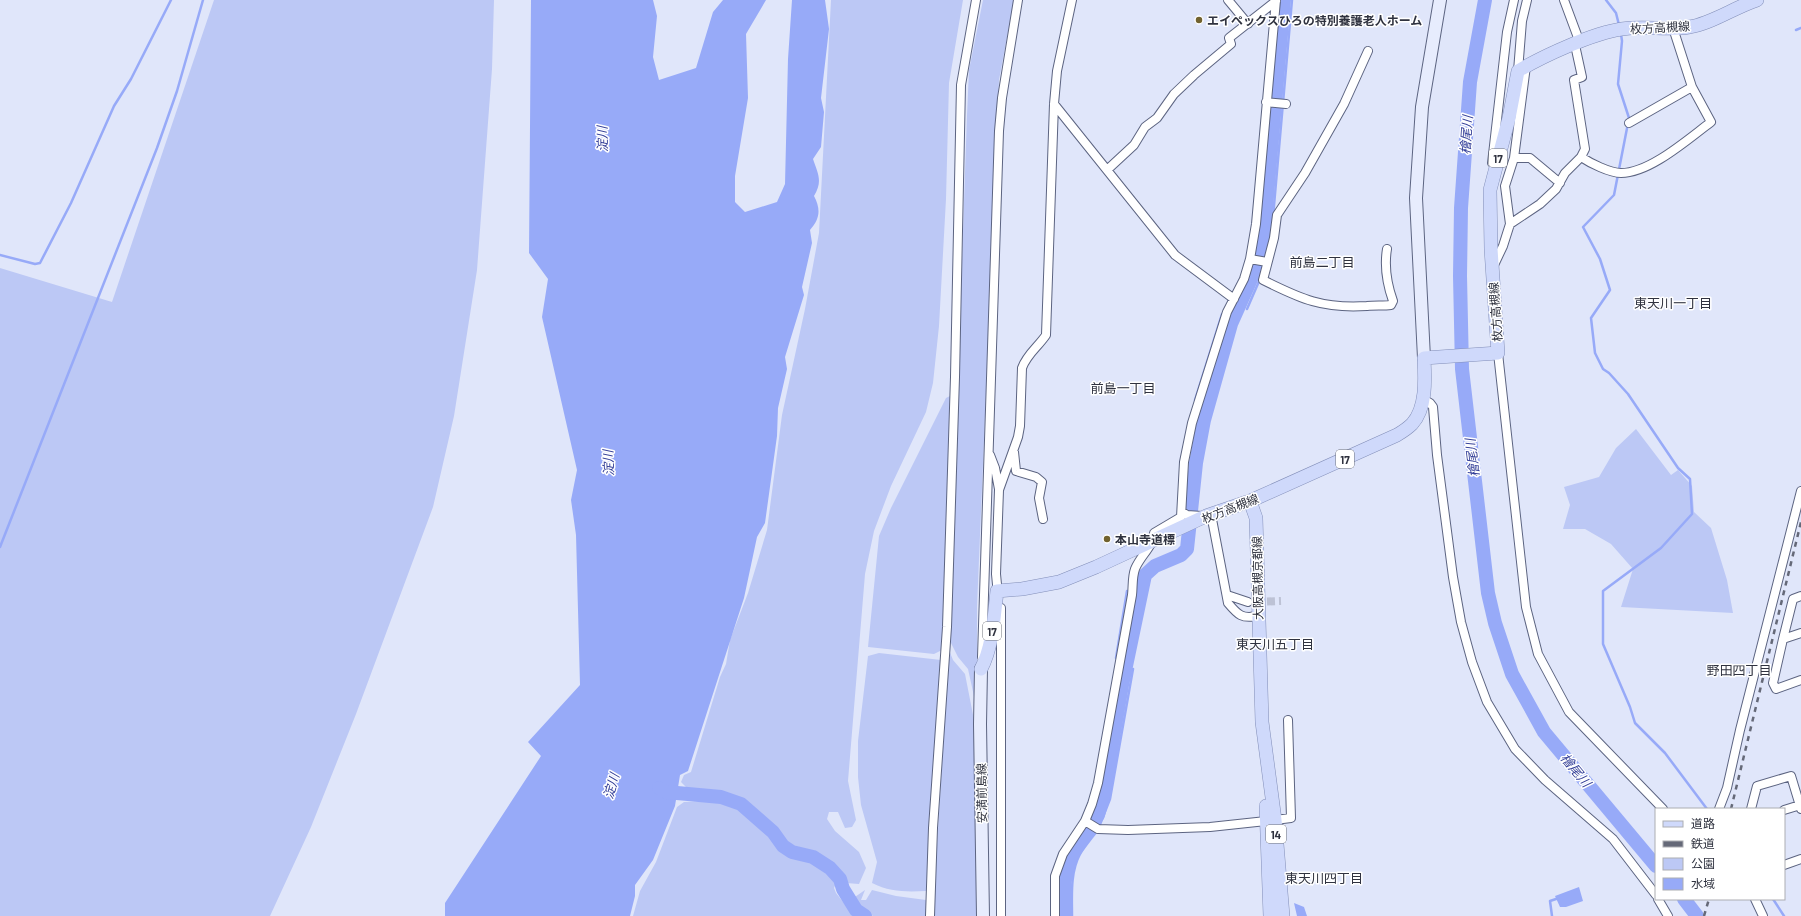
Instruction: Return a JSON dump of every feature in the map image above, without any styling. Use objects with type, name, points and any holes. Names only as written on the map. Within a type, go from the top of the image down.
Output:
[{"type":"main road","name":"枚方高槻線","points":[[997,591],[1022,589],[1059,582],[1096,567],[1209,515],[1250,501],[1397,435],[1412,424],[1422,399],[1425,383],[1424,358],[1498,353],[1492,268],[1490,190],[1522,69],[1577,44],[1620,29],[1646,26],[1673,28],[1690,27],[1708,21],[1736,4],[1757,0]]},
{"type":"main road","name":"大阪高槻京都線","points":[[1250,501],[1256,518],[1262,722],[1270,821],[1283,916]]},
{"type":"main road","name":"17","points":[[981,669],[986,659],[991,639],[997,591]]},
{"type":"main road","name":"大阪高槻京都線","points":[[1270,821],[1270,916]]},
{"type":"street","points":[[930,916],[933,828],[947,627],[955,376],[961,84],[976,0]]},
{"type":"street","points":[[981,669],[999,131],[1004,84],[1018,0]]},
{"type":"street","points":[[999,490],[1014,450],[1020,426],[1022,368],[1025,360],[1041,344],[1046,335],[1054,104],[1057,71],[1072,0]]},
{"type":"street","points":[[1228,0],[1248,24]]},
{"type":"street","points":[[1424,358],[1416,198],[1422,107],[1440,0]]},
{"type":"street","points":[[1490,190],[1507,32],[1514,0]]},
{"type":"street","points":[[1492,268],[1504,246],[1510,224],[1505,186],[1514,158],[1522,69],[1522,21],[1527,0]]},
{"type":"street","points":[[1510,224],[1540,204],[1560,183],[1565,173],[1581,157],[1585,149],[1574,80],[1582,77],[1577,44],[1564,0]]},
{"type":"street","points":[[1107,170],[1134,145],[1145,127],[1157,118],[1174,94],[1231,44],[1229,38],[1276,1]]},
{"type":"street","points":[[1055,916],[1055,876],[1063,854],[1085,821],[1098,783],[1132,595],[1134,571],[1153,540],[1156,530],[1176,521],[1181,517],[1184,462],[1192,423],[1227,312],[1244,279],[1250,259],[1256,224],[1276,1]]},
{"type":"street","points":[[1581,157],[1591,164],[1620,173],[1646,168],[1711,122],[1692,87],[1673,28]]},
{"type":"street","points":[[1368,51],[1344,104],[1305,173],[1277,215],[1274,238],[1263,280],[1300,298],[1330,306],[1358,307],[1391,305],[1393,301],[1388,288],[1385,260],[1387,249]]},
{"type":"street","points":[[1629,124],[1692,87]]},
{"type":"street","points":[[1266,102],[1286,104]]},
{"type":"street","points":[[1054,104],[1176,255],[1234,299]]},
{"type":"street","points":[[1514,158],[1530,158],[1560,183]]},
{"type":"street","points":[[1250,259],[1267,262]]},
{"type":"street","points":[[1498,353],[1526,607],[1538,654],[1569,712],[1662,808]]},
{"type":"street","points":[[1422,399],[1430,403],[1433,407],[1437,454],[1460,622],[1472,662],[1487,702],[1515,749],[1544,780],[1613,839],[1655,894]]},
{"type":"street","points":[[1014,450],[1016,471],[1036,476],[1042,482],[1040,498],[1043,519]]},
{"type":"street","points":[[989,453],[995,468],[999,490],[997,591],[1001,608],[1001,916]]},
{"type":"street","points":[[1719,808],[1727,788],[1740,730],[1801,491]]},
{"type":"street","points":[[1182,512],[1187,515],[1209,515],[1228,603],[1237,613],[1248,618],[1258,616]]},
{"type":"street","points":[[1227,594],[1248,602]]},
{"type":"street","points":[[1801,596],[1793,599],[1773,683],[1776,689],[1801,680]]},
{"type":"street","points":[[1783,639],[1801,633]]},
{"type":"street","name":"安満前島線","points":[[981,669],[980,724],[983,916]]},
{"type":"street","points":[[1085,821],[1098,829],[1210,827],[1291,818],[1288,720]]},
{"type":"street","points":[[1751,808],[1757,786],[1790,776],[1800,803],[1785,810]]},
{"type":"street","points":[[1785,865],[1801,859]]},
{"type":"street","points":[[1659,900],[1668,916]]},
{"type":"street","points":[[1755,900],[1763,916]]},
{"type":"green space","points":[[214,0],[494,0],[492,69],[477,270],[454,416],[433,507],[356,714],[311,827],[270,916],[0,916],[0,268],[112,302]]},
{"type":"green space","points":[[831,0],[963,0],[949,83],[946,199],[939,326],[933,383],[926,412],[891,486],[874,531],[865,574],[848,781],[856,820],[852,827],[845,828],[838,812],[829,812],[827,819],[835,831],[859,852],[866,868],[859,884],[846,883],[837,867],[785,842],[753,806],[735,797],[705,792],[700,788],[688,789],[681,782],[684,775],[691,772],[720,677],[726,664],[730,640],[748,593],[767,530],[782,415],[805,309],[819,233]]},
{"type":"green space","points":[[983,0],[1014,0],[999,80],[977,607],[977,710],[968,669],[958,657],[949,639],[969,70]]},
{"type":"green space","points":[[950,396],[942,650],[934,654],[868,647],[879,536],[891,508],[946,398]]},
{"type":"green space","points":[[1636,429],[1671,475],[1678,470],[1692,486],[1694,512],[1711,528],[1727,580],[1733,613],[1621,607],[1633,569],[1611,544],[1585,529],[1563,529],[1570,505],[1564,487],[1599,477],[1616,448]]},
{"type":"green space","points":[[949,650],[953,660],[965,674],[977,735],[978,916],[935,916],[935,878]]},
{"type":"green space","points":[[879,653],[941,660],[926,891],[898,891],[872,883],[877,862],[861,805],[858,777],[858,741],[868,656]]},
{"type":"green space","points":[[707,801],[734,805],[766,829],[775,845],[788,856],[802,861],[814,860],[825,868],[837,881],[834,888],[836,893],[854,916],[633,916],[640,891],[656,862],[677,807],[684,802]]},
{"type":"green space","points":[[865,890],[861,900],[866,900],[872,890],[896,896],[926,900],[926,916],[873,916],[853,906],[852,899]]},
{"type":"water","name":"淀川","points":[[531,0],[653,0],[657,16],[653,57],[659,80],[696,68],[713,12],[723,0],[766,0],[746,34],[748,98],[735,176],[735,202],[745,212],[777,202],[785,184],[788,59],[792,0],[825,0],[829,29],[821,98],[824,112],[821,147],[813,159],[819,178],[817,191],[814,196],[818,205],[818,218],[810,230],[812,243],[802,287],[804,295],[785,357],[787,369],[778,408],[777,436],[765,523],[757,537],[744,598],[688,771],[680,775],[675,806],[653,860],[635,885],[635,896],[630,916],[445,916],[445,903],[541,756],[528,742],[580,685],[576,535],[571,500],[577,470],[542,317],[548,279],[529,253]]},
{"type":"water","points":[[1579,887],[1583,901],[1566,907],[1560,907],[1555,896]]},
{"type":"water","points":[[1294,903],[1304,907],[1307,916],[1297,916]]},
{"type":"waterway","points":[[0,255],[35,264],[40,263],[71,203],[114,106],[131,79],[171,0]]},
{"type":"waterway","points":[[0,547],[157,148],[177,91],[203,0]]},
{"type":"waterway","points":[[1065,916],[1064,884],[1070,858],[1098,815],[1103,797],[1122,685],[1145,575],[1155,566],[1181,555],[1187,549],[1196,463],[1204,420],[1231,324],[1257,266],[1263,243],[1284,0]]},
{"type":"waterway","points":[[1273,217],[1292,0]]},
{"type":"waterway","name":"檜尾川","points":[[1485,0],[1470,82],[1461,208],[1460,276],[1462,369],[1488,593],[1495,623],[1512,674],[1544,732],[1655,865]]},
{"type":"waterway","points":[[1606,0],[1616,13],[1619,25]]},
{"type":"waterway","points":[[1796,30],[1801,28]]},
{"type":"waterway","points":[[1621,34],[1622,41],[1618,84],[1629,118],[1614,195],[1583,227],[1600,259],[1610,290],[1591,318],[1595,353],[1603,369],[1609,373],[1628,394],[1678,468],[1690,479],[1692,514],[1661,548],[1603,591],[1603,644],[1630,707],[1635,723],[1665,753],[1706,808]]},
{"type":"waterway","points":[[1247,309],[1260,279]]},
{"type":"waterway","points":[[1195,400],[1222,314]]},
{"type":"waterway","points":[[1116,658],[1127,591]]},
{"type":"waterway","points":[[1099,827],[1110,799],[1133,669]]},
{"type":"waterway","points":[[659,788],[666,792],[721,797],[741,804],[773,832],[783,846],[792,852],[813,857],[830,868],[840,879],[843,889],[856,910],[865,916]]},
{"type":"waterway","points":[[1072,916],[1072,884],[1077,861],[1080,854],[1097,831]]},
{"type":"waterway","points":[[1552,916],[1550,901],[1556,899]]},
{"type":"waterway","name":"檜尾川","points":[[1685,900],[1697,916]]},
{"type":"waterway","points":[[1774,900],[1784,916]]},
{"type":"tunnel","points":[[1255,602],[1281,601]]},
{"type":"railway","points":[[1731,808],[1801,522]]},
{"type":"railway","points":[[1704,916],[1709,900]]},
{"type":"place","name":"エイぺックスひろの特別養護老人ホーム","points":[[1199,20]]},
{"type":"place","name":"本山寺道標","points":[[1107,539]]},
{"type":"district","name":"前島二丁目","points":[[1322,262]]},
{"type":"district","name":"東天川一丁目","points":[[1673,303]]},
{"type":"district","name":"前島一丁目","points":[[1123,388]]},
{"type":"district","name":"東天川五丁目","points":[[1275,644]]},
{"type":"district","name":"野田四丁目","points":[[1739,670]]},
{"type":"district","name":"東天川四丁目","points":[[1324,878]]}]
